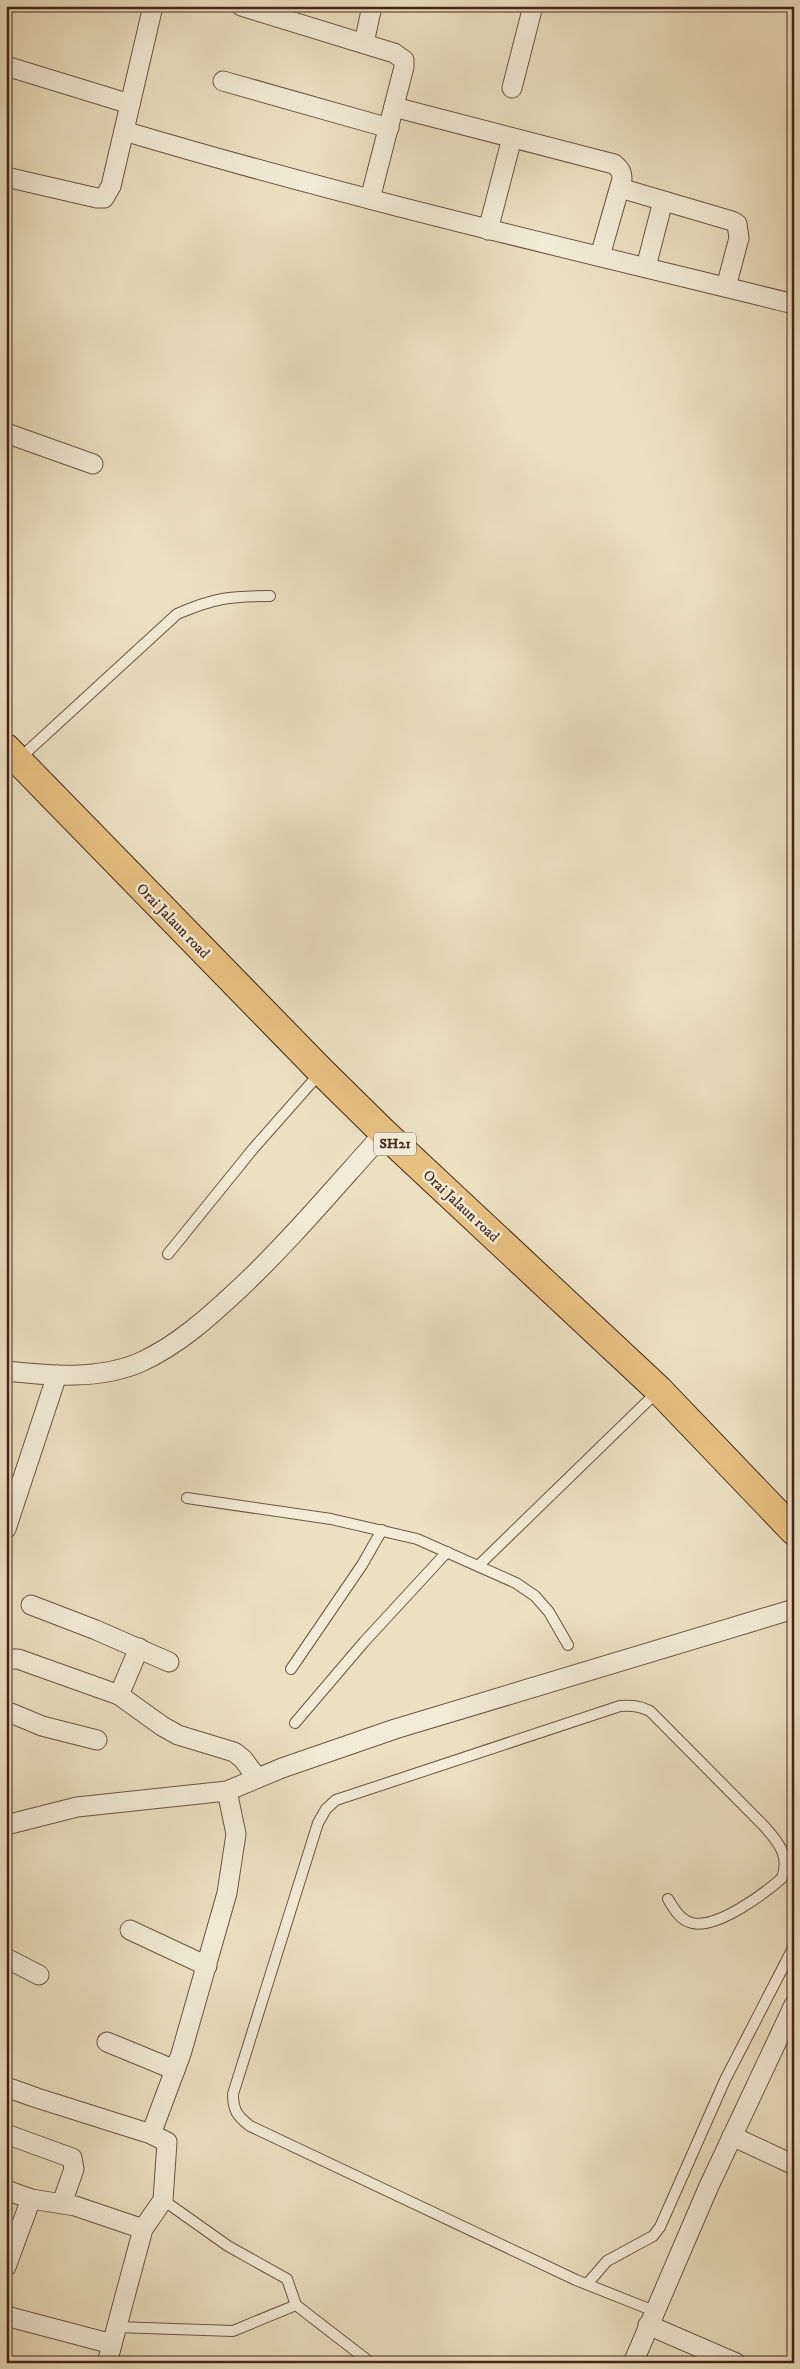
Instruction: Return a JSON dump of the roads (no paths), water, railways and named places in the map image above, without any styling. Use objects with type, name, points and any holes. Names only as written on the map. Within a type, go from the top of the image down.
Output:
[{"type":"main road","name":"Orai Jalaun road","points":[[12,754],[321,1072],[659,1390],[794,1531]]},
{"type":"street","points":[[6,177],[104,198],[111,186],[153,6]]},
{"type":"street","points":[[241,6],[364,43],[400,56],[404,60],[404,67],[370,199]]},
{"type":"street","points":[[364,43],[372,6]]},
{"type":"street","points":[[512,88],[533,6]]},
{"type":"street","points":[[6,66],[130,104]]},
{"type":"street","points":[[223,81],[389,128]]},
{"type":"street","points":[[394,107],[614,164],[622,172],[620,188],[600,256]]},
{"type":"street","points":[[124,131],[243,167],[488,230],[646,266],[794,304]]},
{"type":"street","points":[[488,230],[512,138]]},
{"type":"street","points":[[620,188],[737,224],[739,238],[726,287]]},
{"type":"street","points":[[646,266],[663,201]]},
{"type":"street","points":[[6,434],[93,464]]},
{"type":"street","points":[[6,1371],[57,1375],[101,1373],[140,1362],[174,1344],[216,1311],[272,1258],[384,1133]]},
{"type":"street","points":[[6,1530],[57,1375]]},
{"type":"street","points":[[31,1605],[169,1662]]},
{"type":"street","points":[[6,1825],[77,1807],[226,1791],[257,1778],[395,1729],[794,1609]]},
{"type":"street","points":[[119,1695],[139,1648]]},
{"type":"street","points":[[6,1662],[18,1659],[119,1695],[162,1726],[178,1735],[234,1752],[243,1759],[257,1778]]},
{"type":"street","points":[[6,1711],[42,1726],[97,1740]]},
{"type":"street","points":[[151,2134],[175,2070],[227,1893],[236,1834],[226,1791]]},
{"type":"street","points":[[130,1930],[207,1966]]},
{"type":"street","points":[[6,1958],[40,1975]]},
{"type":"street","points":[[633,2363],[732,2136],[794,2004]]},
{"type":"street","points":[[107,2042],[175,2070]]},
{"type":"street","points":[[6,2087],[151,2134],[164,2139],[168,2146],[163,2200],[143,2228],[107,2363]]},
{"type":"street","points":[[6,2134],[72,2158],[74,2169],[62,2203]]},
{"type":"street","points":[[732,2136],[794,2165]]},
{"type":"street","points":[[6,2190],[31,2199],[62,2203],[143,2228]]},
{"type":"street","points":[[6,2267],[31,2199]]},
{"type":"street","points":[[6,2316],[114,2336]]},
{"type":"street","points":[[651,2318],[736,2363]]},
{"type":"lane","points":[[12,754],[177,614],[206,601],[234,596],[270,596]]},
{"type":"lane","points":[[168,1254],[253,1149],[321,1072]]},
{"type":"lane","points":[[478,1566],[659,1390]]},
{"type":"lane","points":[[187,1498],[331,1520],[417,1539],[516,1583],[535,1596],[550,1612],[568,1645]]},
{"type":"lane","points":[[291,1669],[362,1565],[382,1530]]},
{"type":"lane","points":[[295,1723],[364,1642],[447,1552]]},
{"type":"lane","points":[[651,2318],[587,2284],[250,2126],[239,2117],[233,2107],[233,2094],[318,1823],[326,1809],[336,1800],[360,1790],[620,1706],[631,1705],[650,1711],[765,1827],[781,1846],[789,1872],[772,1887],[724,1917],[705,1924],[692,1923],[680,1917],[668,1899]]},
{"type":"lane","points":[[587,2284],[607,2260],[653,2236],[660,2227],[725,2080],[794,1946]]},
{"type":"lane","points":[[163,2200],[228,2246],[287,2279],[296,2305],[371,2363]]},
{"type":"lane","points":[[114,2336],[233,2331],[296,2305]]}]
